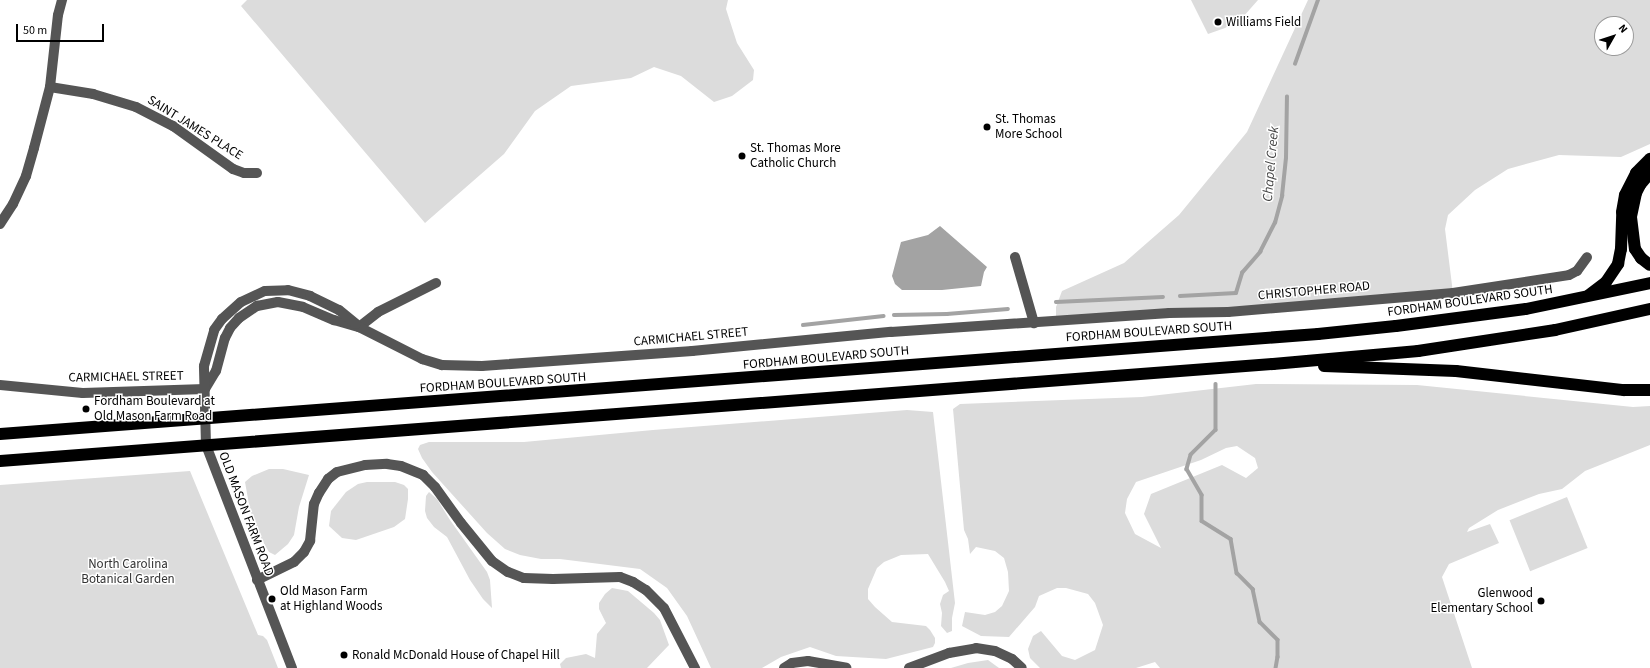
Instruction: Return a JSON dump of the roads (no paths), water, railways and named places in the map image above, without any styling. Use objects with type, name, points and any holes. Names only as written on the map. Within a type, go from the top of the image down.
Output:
[{"type":"highway","points":[[1585,298],[1606,282],[1618,264],[1621,249],[1622,212],[1625,195],[1636,173],[1650,159]]},
{"type":"highway","points":[[1650,174],[1640,184],[1636,193],[1631,217],[1635,249],[1641,258],[1650,265]]},
{"type":"highway","name":"FORDHAM BOULEVARD SOUTH","points":[[0,434],[777,377],[1039,354],[1318,334],[1396,326],[1526,309],[1585,298],[1650,283]]},
{"type":"highway","points":[[0,461],[1273,364],[1418,351],[1556,330],[1650,309]]},
{"type":"highway","points":[[1273,364],[1456,371],[1624,390],[1650,390]]},
{"type":"street","points":[[0,224],[14,204],[26,176],[50,87],[58,15],[62,0]]},
{"type":"street","name":"SAINT JAMES PLACE","points":[[50,87],[93,94],[136,107],[173,126],[233,169],[244,173],[257,173]]},
{"type":"street","points":[[1015,257],[1034,323]]},
{"type":"street","name":"CHRISTOPHER ROAD","points":[[1034,323],[1170,313],[1228,312],[1453,293],[1552,279],[1569,275],[1583,265],[1587,257]]},
{"type":"street","points":[[359,327],[378,312],[436,283]]},
{"type":"street","name":"CARMICHAEL STREET","points":[[0,386],[83,393],[205,388],[216,371],[225,338],[230,328],[239,318],[257,306],[278,302],[291,304],[359,327],[422,358],[442,365],[465,367],[692,351],[891,332],[1034,323]]},
{"type":"street","name":"OLD MASON FARM ROAD","points":[[205,388],[204,418],[206,446],[292,668]]},
{"type":"street","points":[[257,580],[294,562],[304,552],[310,541],[314,504],[328,479],[337,472],[365,464],[387,464],[401,466],[423,475],[435,487],[461,523],[492,561],[508,572],[524,578],[553,579],[620,577],[633,582],[646,590],[664,608],[695,668]]},
{"type":"street","points":[[909,668],[949,653],[976,648],[995,651],[1012,659],[1022,668]]},
{"type":"street","points":[[784,668],[792,663],[808,661],[846,668]]},
{"type":"waterway","name":"Chapel Creek","points":[[1295,64],[1318,0]]},
{"type":"waterway","name":"Chapel Creek","points":[[1180,296],[1236,293],[1242,273],[1260,252],[1275,223],[1282,196],[1286,158],[1287,97]]},
{"type":"waterway","points":[[1056,302],[1163,297]]},
{"type":"waterway","points":[[894,315],[947,314],[1008,309]]},
{"type":"waterway","points":[[803,325],[883,316]]},
{"type":"waterway","name":"Chapel Creek","points":[[1216,384],[1216,430],[1191,455],[1187,469],[1202,495],[1202,521],[1231,539],[1237,573],[1253,589],[1260,622],[1278,640],[1278,657],[1276,668]]},
{"type":"place","name":"Williams Field","points":[[1218,22]]},
{"type":"place","name":"St. Thomas More School","points":[[987,127]]},
{"type":"place","name":"St. Thomas More Catholic Church","points":[[742,156]]},
{"type":"place","name":"Fordham Boulevard at Old Mason Farm Road","points":[[86,409]]},
{"type":"place","name":"Old Mason Farm at Highland Woods","points":[[272,599]]},
{"type":"place","name":"Glenwood Elementary School","points":[[1541,601]]},
{"type":"place","name":"Ronald McDonald House of Chapel Hill","points":[[344,655]]},
{"type":"park label","name":"North Carolina Botanical Garden","points":[[128,572]]}]
